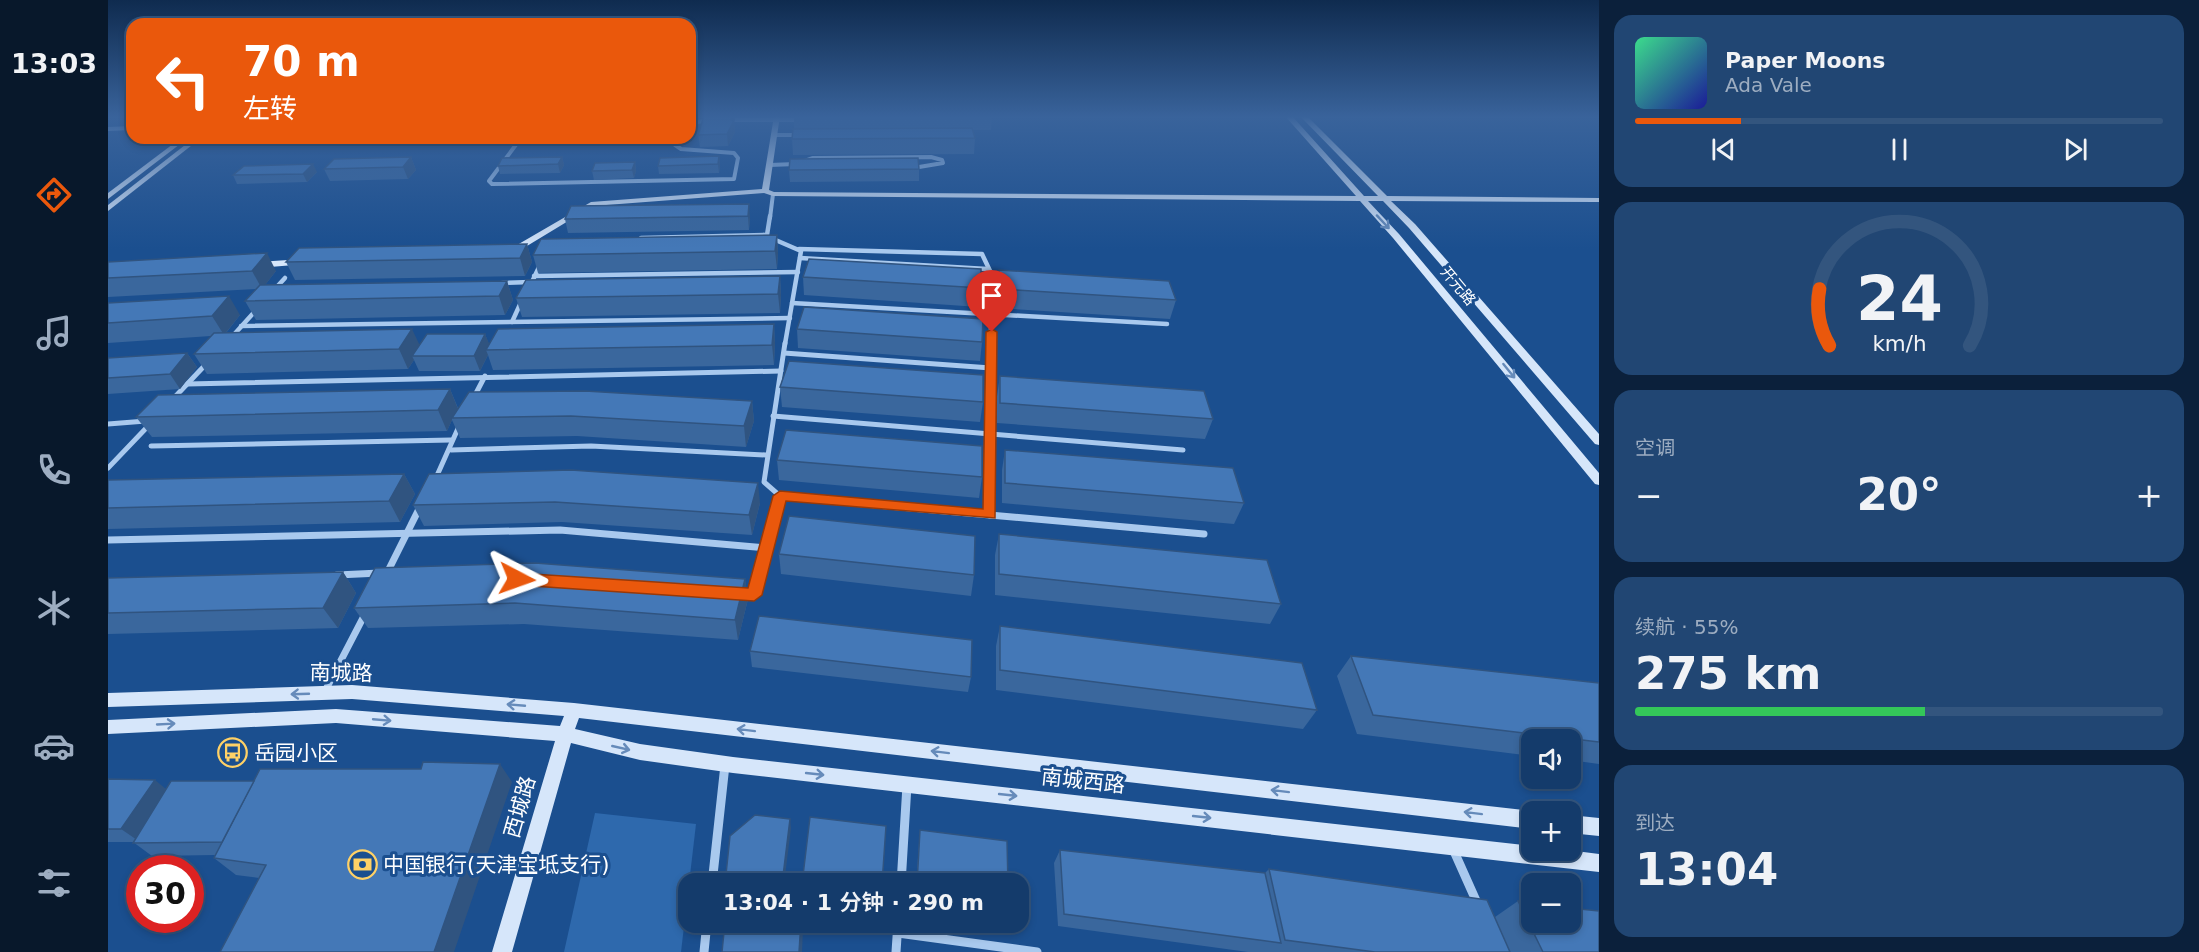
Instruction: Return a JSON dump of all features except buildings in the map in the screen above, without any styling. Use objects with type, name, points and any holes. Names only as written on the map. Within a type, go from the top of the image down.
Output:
[{"type":"main road","points":[[108,197],[156,160]]},
{"type":"main road","points":[[108,209],[170,160]]},
{"type":"main road","points":[[769,192],[770,160]]},
{"type":"main road","name":"开元路","points":[[1327,160],[1453,302],[1599,481]]},
{"type":"main road","name":"开元路","points":[[1346,160],[1468,290],[1599,441]]},
{"type":"main road","points":[[495,249],[519,247],[591,204],[769,192],[1599,200]]},
{"type":"main road","points":[[248,266],[318,261]]},
{"type":"main road","name":"南城路","points":[[108,700],[352,692],[574,710]]},
{"type":"main road","name":"西城路","points":[[502,952],[574,710]]},
{"type":"main road","name":"南城西路","points":[[574,710],[1521,819]]},
{"type":"main road","points":[[108,727],[336,716],[565,734]]},
{"type":"main road","name":"南城西路","points":[[565,734],[640,752],[726,763],[1599,863]]},
{"type":"main road","points":[[1581,825],[1599,827]]},
{"type":"street","points":[[504,160],[489,181],[492,184],[734,179],[738,160]]},
{"type":"street","points":[[798,165],[802,160]]},
{"type":"street","points":[[901,168],[943,164],[942,160]]},
{"type":"street","points":[[769,165],[798,165],[806,169]]},
{"type":"street","points":[[764,235],[767,235],[769,192]]},
{"type":"street","points":[[635,238],[764,235],[798,249],[982,254],[989,271],[992,314],[990,514]]},
{"type":"street","points":[[798,249],[801,250],[798,272],[766,455],[764,482],[780,496],[1204,534]]},
{"type":"street","points":[[512,322],[545,256]]},
{"type":"street","points":[[800,258],[989,271],[1002,274]]},
{"type":"street","points":[[534,276],[798,272]]},
{"type":"street","points":[[270,294],[285,278]]},
{"type":"street","points":[[497,283],[531,282]]},
{"type":"street","points":[[277,286],[288,286]]},
{"type":"street","points":[[226,342],[263,302]]},
{"type":"street","points":[[792,303],[1167,324]]},
{"type":"street","points":[[241,326],[790,318]]},
{"type":"street","points":[[784,353],[992,368]]},
{"type":"street","points":[[166,406],[211,359]]},
{"type":"street","points":[[187,384],[781,371]]},
{"type":"street","points":[[470,404],[485,376]]},
{"type":"street","points":[[429,491],[451,450],[451,440],[466,413]]},
{"type":"street","points":[[108,468],[159,414]]},
{"type":"street","points":[[773,416],[1184,450]]},
{"type":"street","points":[[108,424],[152,421]]},
{"type":"street","points":[[150,446],[451,440]]},
{"type":"street","points":[[451,450],[591,446],[766,455]]},
{"type":"street","points":[[731,593],[754,595],[780,496]]},
{"type":"street","points":[[381,583],[423,501]]},
{"type":"street","points":[[108,540],[560,530],[768,548]]},
{"type":"street","points":[[328,575],[398,574]]},
{"type":"street","points":[[324,693],[371,603]]},
{"type":"street","points":[[713,873],[726,763]]},
{"type":"street","points":[[902,873],[907,784]]},
{"type":"street","points":[[1452,846],[1485,920]]},
{"type":"street","points":[[704,952],[706,933]]},
{"type":"street","points":[[896,952],[898,933]]},
{"type":"street","points":[[927,933],[1037,952]]},
{"type":"shaded area","points":[[595,813],[696,824],[690,873],[678,873],[678,933],[683,933],[681,952],[564,952]]},
{"type":"place","name":"岳园小区","points":[[233,753]]},
{"type":"place","name":"中国银行(天津宝坻支行)","points":[[362,865]]},
{"type":"route","points":[[517,579],[754,595],[780,496],[990,514],[992,332]]}]
